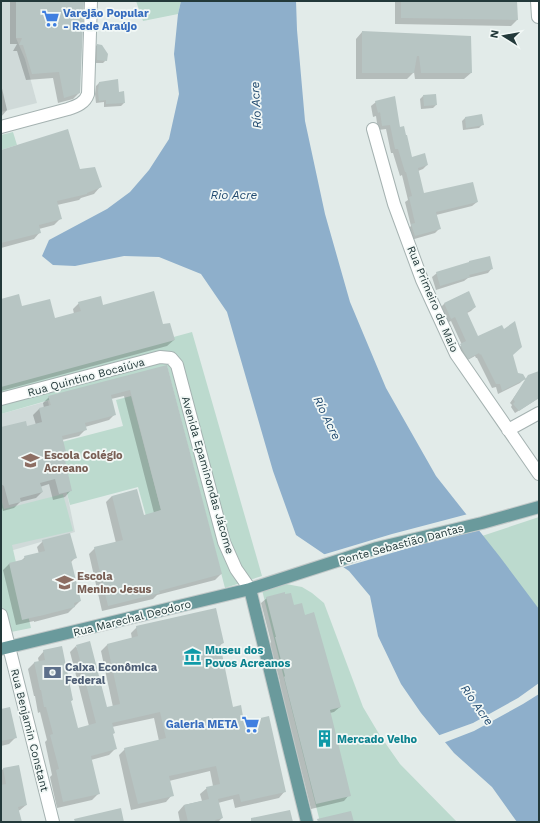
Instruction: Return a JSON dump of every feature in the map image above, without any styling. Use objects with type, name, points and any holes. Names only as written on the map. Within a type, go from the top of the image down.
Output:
[{"type":"main road","name":"Ponte Sebastião Dantas","points":[[264,585],[377,548],[482,523],[539,507]]},
{"type":"main road","name":"Rua Marechal Deodoro","points":[[5,648],[264,585]]},
{"type":"main road","name":"Avenida Epaminondas Jácome","points":[[250,589],[307,822]]},
{"type":"street","points":[[1,127],[76,106],[86,100],[88,94],[91,1]]},
{"type":"street","points":[[537,1],[539,17]]},
{"type":"street","name":"Rua Primeiro de Maio","points":[[373,129],[394,204],[426,287],[456,354],[539,474]]},
{"type":"street","name":"Rua Quintino Bocaiúva","points":[[1,399],[160,357],[171,358]]},
{"type":"street","name":"Avenida Epaminondas Jácome","points":[[171,358],[177,366],[224,542],[236,570],[250,589]]},
{"type":"street","points":[[508,430],[539,413]]},
{"type":"street","name":"Rua Benjamin Constant","points":[[1,615],[5,648],[53,822]]},
{"type":"shaded area","points":[[1,1],[16,1],[16,38],[25,59],[37,103],[1,112]]},
{"type":"shaded area","name":"Escola Colégio Acreano","points":[[48,401],[75,532],[10,551],[1,508],[1,414]]},
{"type":"green space","points":[[136,1],[181,1],[178,14],[143,21]]},
{"type":"green space","points":[[13,132],[17,145],[1,150],[1,135]]},
{"type":"green space","points":[[192,332],[262,576],[225,588],[167,366],[1,414],[1,384]]},
{"type":"green space","points":[[131,396],[161,510],[146,516],[138,487],[70,505],[54,444],[123,426],[116,400]]},
{"type":"green space","points":[[63,494],[73,531],[12,545],[31,628],[1,634],[1,499],[4,509]]},
{"type":"green space","points":[[539,517],[539,611],[482,536]]},
{"type":"green space","points":[[286,584],[302,587],[324,603],[363,707],[379,734],[400,764],[457,822],[320,822],[262,590]]},
{"type":"water","name":"Rio Acre","points":[[181,1],[296,1],[305,121],[325,214],[350,302],[386,388],[436,476],[539,609],[539,822],[517,822],[492,787],[454,753],[421,713],[401,684],[378,636],[370,596],[349,571],[296,535],[273,471],[227,312],[201,274],[159,257],[124,256],[75,266],[53,265],[42,256],[49,240],[107,209],[130,192],[149,170],[169,139],[179,94],[174,54],[178,14]]},
{"type":"pier","points":[[468,514],[481,530],[429,542],[341,568],[322,555],[392,534]]},
{"type":"pier","points":[[539,683],[539,694],[474,731],[443,743],[437,736],[473,723],[518,698]]},
{"type":"building","points":[[16,1],[84,1],[80,93],[64,98],[59,72],[32,74],[23,45],[19,45],[22,38],[16,38]]},
{"type":"building","points":[[401,1],[517,1],[518,20],[401,18]]},
{"type":"building","points":[[362,31],[471,36],[472,73],[421,73],[419,56],[417,56],[414,73],[362,73]]},
{"type":"building","points":[[97,44],[102,45],[108,54],[107,61],[97,60]]},
{"type":"building","points":[[118,79],[119,92],[124,91],[125,103],[106,104],[106,100],[99,101],[99,82]]},
{"type":"building","points":[[436,94],[437,105],[424,106],[423,95]]},
{"type":"building","points":[[395,96],[400,127],[404,126],[412,157],[425,153],[428,165],[418,168],[424,193],[473,182],[478,202],[436,212],[441,229],[415,236],[411,224],[415,223],[409,197],[412,196],[406,172],[398,149],[395,149],[390,125],[382,126],[380,112],[378,113],[375,101]]},
{"type":"building","points":[[482,114],[484,125],[466,128],[465,117]]},
{"type":"building","points":[[68,129],[80,169],[95,167],[102,187],[87,194],[57,201],[62,219],[39,225],[41,233],[1,243],[1,150]]},
{"type":"building","points":[[490,256],[493,269],[469,275],[470,277],[440,286],[436,272]]},
{"type":"building","points":[[154,291],[163,324],[170,323],[175,340],[1,387],[1,299],[19,294],[22,306],[50,299],[55,318],[81,311],[78,302],[101,296],[103,305]]},
{"type":"building","points":[[469,291],[476,307],[467,312],[478,336],[502,325],[504,329],[515,321],[522,347],[513,355],[518,373],[523,374],[526,379],[502,391],[500,384],[496,384],[481,354],[480,355],[479,353],[468,359],[460,344],[466,341],[455,317],[451,319],[444,303]]},
{"type":"building","points":[[167,365],[222,574],[159,591],[160,593],[108,606],[94,547],[123,540],[112,496],[137,489],[144,515],[161,510],[130,390],[111,395],[116,415],[85,423],[87,430],[62,436],[68,460],[65,460],[72,491],[59,494],[55,479],[40,483],[43,492],[20,498],[21,502],[9,505],[4,486],[1,484],[1,427],[26,421],[27,426],[42,422],[39,408],[51,405],[48,396]]},
{"type":"building","points":[[539,371],[539,398],[519,411],[513,404],[515,402],[513,399],[528,375]]},
{"type":"building","points":[[70,533],[77,558],[71,560],[81,601],[74,603],[75,607],[22,620],[9,563],[25,559],[24,556],[45,551],[42,540]]},
{"type":"building","points":[[285,592],[285,594],[291,593],[294,605],[302,603],[305,615],[314,612],[341,707],[330,710],[351,796],[316,804],[284,677],[266,597]]},
{"type":"building","points":[[216,608],[224,643],[220,644],[233,707],[241,705],[244,722],[269,716],[286,792],[241,802],[239,794],[218,799],[223,818],[215,820],[216,822],[188,822],[184,805],[209,799],[206,787],[220,784],[216,766],[169,776],[174,796],[138,804],[124,748],[166,738],[160,712],[112,723],[117,749],[91,756],[100,794],[63,802],[56,770],[59,769],[50,735],[53,734],[46,707],[44,707],[34,662],[45,660],[43,650],[62,646],[73,700],[71,701],[78,728],[96,723],[76,645],[90,641],[107,707],[120,704],[107,644],[138,636],[136,626]]},
{"type":"building","points":[[10,707],[17,738],[1,741],[1,709]]},
{"type":"building","points":[[19,765],[27,805],[18,807],[22,822],[1,822],[1,785],[6,784],[3,768]]},
{"type":"building","points":[[121,808],[124,822],[75,822],[74,819]]},
{"type":"building","points":[[290,810],[293,822],[251,822],[251,818]]},
{"type":"building","points":[[351,811],[354,822],[318,822],[317,819]]},
{"type":"place","name":"Varejão Popular - Rede Araújo","points":[[50,19]]},
{"type":"place","name":"Escola Colégio Acreano","points":[[31,461]]},
{"type":"place","name":"Escola Menino Jesus","points":[[64,582]]},
{"type":"place","name":"Museu dos Povos Acreanos","points":[[192,656]]},
{"type":"place","name":"Caixa Econômica Federal","points":[[52,673]]},
{"type":"place","name":"Galeria META","points":[[251,724]]},
{"type":"place","name":"Mercado Velho","points":[[324,739]]},
{"type":"water label","name":"Río Acre","points":[[256,105]]},
{"type":"water label","name":"Río Acre","points":[[327,418]]},
{"type":"water label","name":"Río Acre","points":[[477,705]]}]
